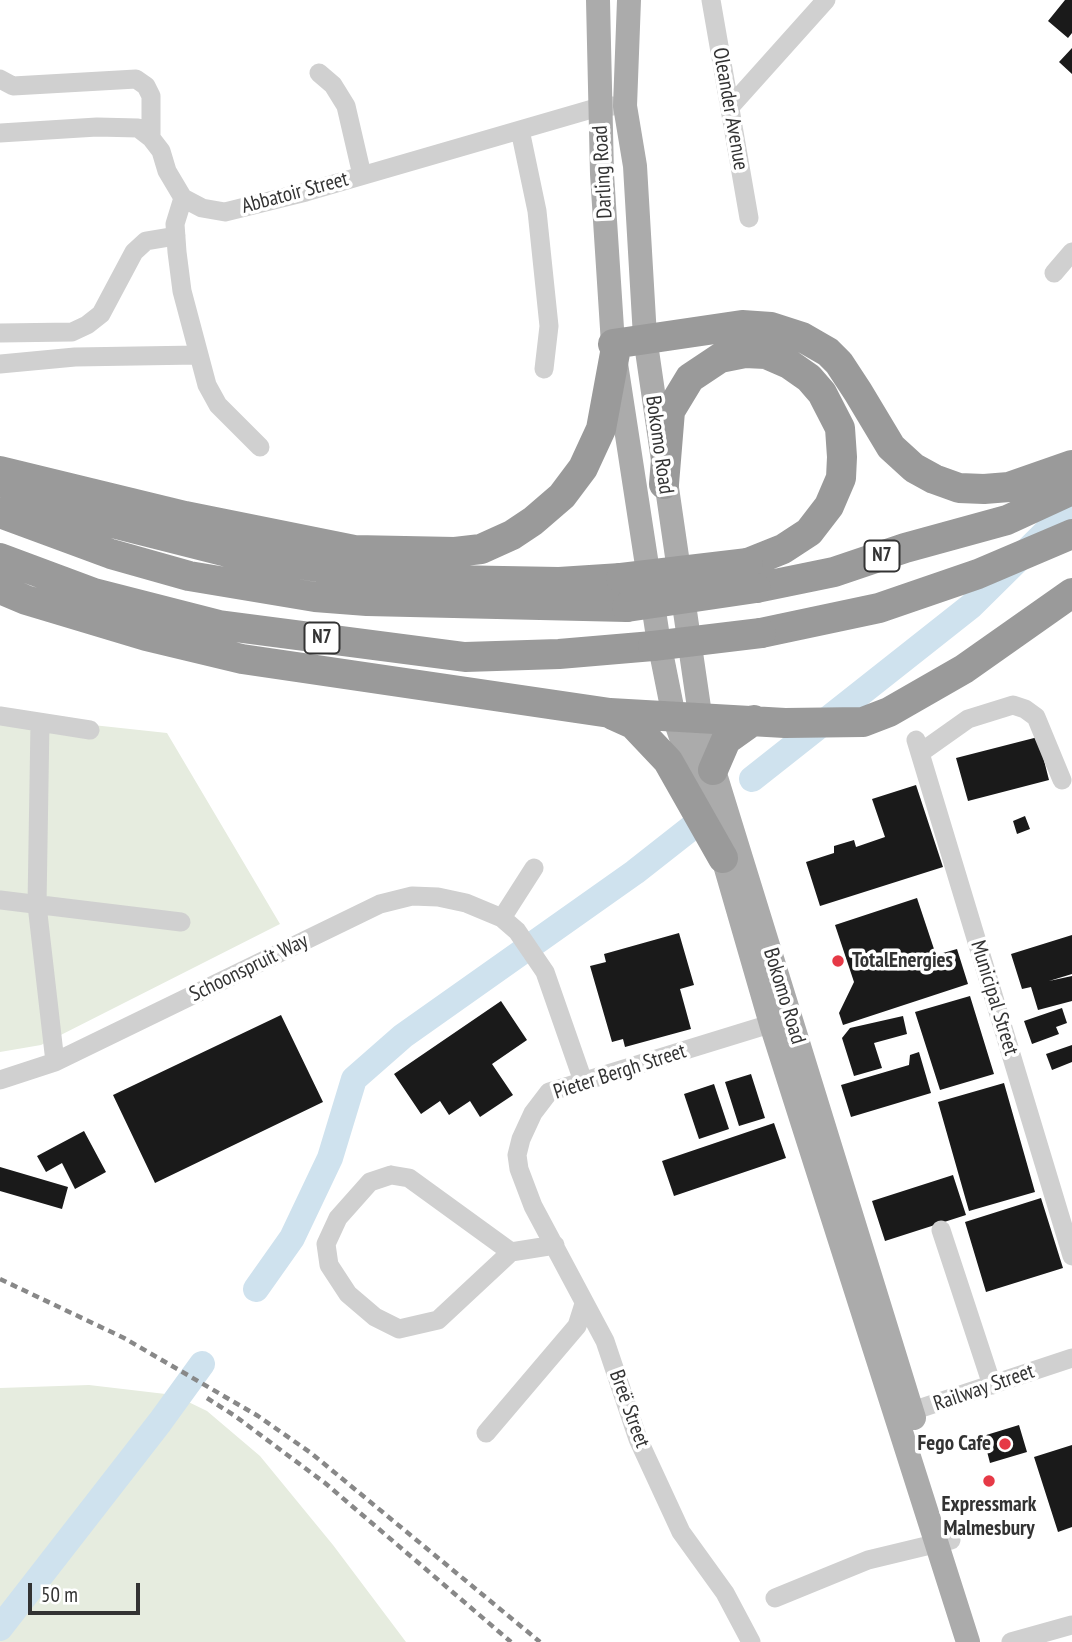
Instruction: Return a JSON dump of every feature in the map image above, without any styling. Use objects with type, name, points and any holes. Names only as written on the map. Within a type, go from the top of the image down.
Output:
[{"type":"highway","points":[[0,471],[185,516],[354,550],[455,552],[481,549],[512,535],[533,521],[562,496],[583,468],[601,429],[614,349],[645,338],[741,325],[771,327],[802,337],[828,352],[839,363],[891,447],[914,468],[934,479],[959,488],[1009,487],[1072,465]]},
{"type":"highway","points":[[664,484],[670,411],[690,379],[720,358],[744,353],[766,354],[789,364],[809,378],[822,393],[839,428],[841,478],[829,506],[809,532],[752,575]]},
{"type":"highway","points":[[0,487],[73,513],[231,553],[336,570],[447,580],[559,582],[624,592]]},
{"type":"highway","name":"N7","points":[[0,513],[111,554],[188,576],[315,597],[394,602],[624,592],[752,575],[834,572],[905,548],[1007,520],[1072,490]]},
{"type":"highway","name":"N7","points":[[0,558],[94,593],[231,627],[465,657],[559,654],[761,633],[880,608],[978,574],[1072,534]]},
{"type":"highway","points":[[0,589],[26,600],[146,636],[242,659],[610,713],[785,723],[863,722],[913,700],[964,669],[1072,593]]},
{"type":"highway","points":[[610,713],[633,724],[668,761],[723,858]]},
{"type":"highway","points":[[713,770],[726,740],[754,720]]},
{"type":"main road","name":"Darling Road","points":[[598,0],[599,107],[614,349]]},
{"type":"main road","name":"Darling Road","points":[[629,0],[625,106],[635,166],[645,338]]},
{"type":"main road","name":"Bokomo Road","points":[[645,338],[664,484],[687,717],[713,770],[781,1021],[943,1541],[968,1642]]},
{"type":"main road","name":"Bokomo Road","points":[[614,349],[658,637],[687,717],[723,858],[781,1021]]},
{"type":"main road","name":"Bokomo Road","points":[[943,1541],[982,1642]]},
{"type":"street","name":"Oleander Avenue","points":[[711,0],[749,218]]},
{"type":"street","points":[[730,107],[826,0]]},
{"type":"street","points":[[319,73],[333,85],[346,106],[362,175]]},
{"type":"street","points":[[0,79],[13,86],[136,79],[146,86],[151,96],[152,138]]},
{"type":"street","name":"Abbatoir Street","points":[[183,198],[202,208],[225,212],[599,107],[625,106]]},
{"type":"street","points":[[0,133],[97,127],[138,128],[152,138],[183,198],[175,224],[182,291],[207,385],[218,405],[260,447]]},
{"type":"street","points":[[520,130],[537,211],[549,326],[544,369]]},
{"type":"street","points":[[0,333],[72,332],[87,325],[102,314],[134,252],[146,241],[176,236]]},
{"type":"street","points":[[1054,273],[1072,252]]},
{"type":"street","points":[[0,364],[75,357],[198,355]]},
{"type":"street","name":"Municipal Street","points":[[1062,780],[1036,717],[1013,705],[968,719],[918,747],[1064,1203],[1072,1256]]},
{"type":"street","points":[[0,716],[90,730]]},
{"type":"street","points":[[40,722],[37,905],[55,1062]]},
{"type":"street","points":[[502,918],[534,868]]},
{"type":"street","name":"Schoonspruit Way","points":[[0,1080],[55,1062],[380,904],[412,896],[438,897],[466,903],[502,918],[517,931],[545,972],[583,1081]]},
{"type":"street","points":[[0,900],[181,922]]},
{"type":"street","name":"Pieter Bergh Street","points":[[519,1169],[517,1155],[521,1139],[533,1113],[549,1092],[781,1021]]},
{"type":"street","name":"Breë Street","points":[[519,1169],[533,1206],[605,1341],[638,1438],[681,1532],[725,1593],[751,1642]]},
{"type":"street","points":[[510,1252],[409,1178],[391,1175],[370,1182],[338,1218],[326,1244],[329,1265],[348,1294],[375,1317],[399,1329],[438,1320],[510,1252],[555,1245]]},
{"type":"street","points":[[941,1230],[992,1385]]},
{"type":"street","points":[[486,1433],[577,1326],[584,1304]]},
{"type":"street","name":"Railway Street","points":[[904,1415],[1072,1358]]},
{"type":"street","points":[[775,1598],[868,1559],[943,1541]]},
{"type":"street","points":[[1011,1642],[1072,1625]]},
{"type":"shaded area","points":[[0,715],[167,733],[280,924],[41,1045],[0,1052]]},
{"type":"shaded area","points":[[89,1385],[174,1395],[207,1411],[260,1456],[333,1545],[406,1642],[0,1642],[0,1388]]},
{"type":"building","points":[[1065,0],[1072,0],[1072,33],[1068,38],[1048,21]]},
{"type":"building","points":[[1072,48],[1072,74],[1059,62]]},
{"type":"building","points":[[1038,737],[1049,780],[968,801],[956,758]]},
{"type":"building","points":[[916,785],[943,867],[820,906],[806,862],[834,853],[834,846],[854,840],[856,847],[885,837],[872,799]]},
{"type":"building","points":[[1025,816],[1030,829],[1017,834],[1013,821]]},
{"type":"building","points":[[917,898],[936,955],[957,949],[968,984],[843,1025],[839,1013],[854,982],[835,925]]},
{"type":"building","points":[[679,933],[694,985],[680,989],[691,1029],[625,1047],[623,1039],[612,1042],[590,966],[606,962],[604,954]]},
{"type":"building","points":[[1072,935],[1072,974],[1049,981],[1072,976],[1072,1001],[1038,1010],[1031,987],[1022,989],[1011,954]]},
{"type":"building","points":[[970,996],[994,1074],[940,1090],[915,1012]]},
{"type":"building","points":[[501,1001],[527,1040],[492,1064],[513,1095],[480,1117],[470,1101],[449,1115],[440,1101],[421,1114],[394,1074]]},
{"type":"building","points":[[1062,1008],[1067,1023],[1056,1027],[1059,1034],[1032,1044],[1024,1021]]},
{"type":"building","points":[[281,1015],[323,1102],[155,1183],[113,1095]]},
{"type":"building","points":[[903,1016],[907,1034],[874,1043],[882,1068],[854,1076],[842,1038],[850,1028]]},
{"type":"building","points":[[1072,1045],[1072,1062],[1052,1070],[1046,1054]]},
{"type":"building","points":[[919,1052],[931,1093],[851,1117],[841,1085],[909,1065],[910,1055]]},
{"type":"building","points":[[751,1074],[765,1118],[739,1126],[725,1082]]},
{"type":"building","points":[[1004,1083],[1035,1192],[969,1211],[938,1102]]},
{"type":"building","points":[[714,1084],[729,1129],[699,1139],[684,1094]]},
{"type":"building","points":[[774,1123],[786,1158],[674,1196],[662,1161]]},
{"type":"building","points":[[84,1131],[106,1172],[75,1189],[62,1163],[46,1172],[37,1156]]},
{"type":"building","points":[[0,1167],[68,1187],[62,1209],[0,1191]]},
{"type":"building","points":[[953,1175],[966,1215],[885,1241],[872,1201]]},
{"type":"building","points":[[1041,1198],[1063,1268],[986,1292],[965,1222]]},
{"type":"building","name":"Fego Cafe","points":[[1019,1425],[1027,1452],[990,1463],[983,1436]]},
{"type":"building","points":[[1072,1445],[1072,1527],[1058,1532],[1034,1457]]},
{"type":"waterway","points":[[752,779],[971,606],[1063,515],[1072,499]]},
{"type":"waterway","points":[[256,1289],[292,1238],[330,1158],[354,1079],[403,1036],[635,872],[691,828]]},
{"type":"waterway","points":[[0,1628],[202,1364]]},
{"type":"railway","points":[[0,1279],[124,1338],[258,1416],[311,1453],[540,1642]]},
{"type":"railway","points":[[207,1398],[325,1483],[511,1642]]},
{"type":"place","name":"TotalEnergies","points":[[838,961]]},
{"type":"place","name":"Fego Cafe","points":[[1005,1444]]},
{"type":"place","name":"Expressmark Malmesbury","points":[[989,1481]]}]
